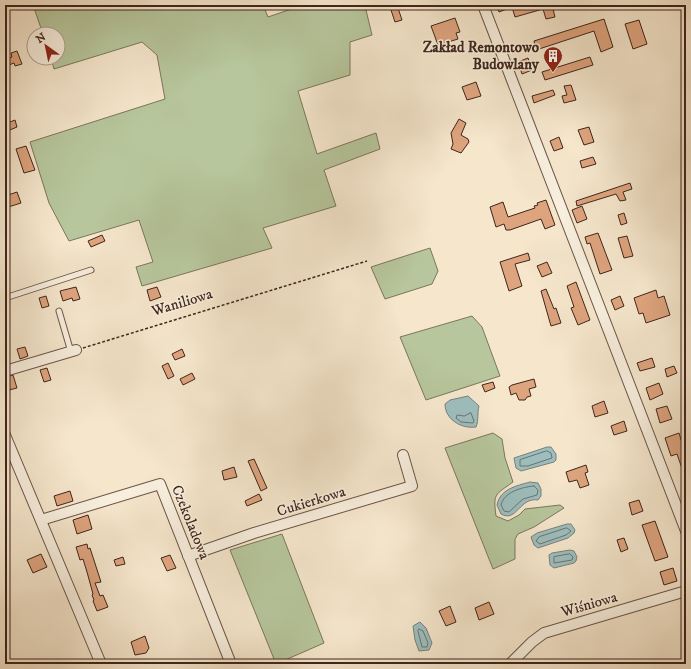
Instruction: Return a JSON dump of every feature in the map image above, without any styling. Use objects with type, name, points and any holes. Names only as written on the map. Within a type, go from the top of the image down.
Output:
[{"type":"street","points":[[483,5],[686,532]]},
{"type":"street","points":[[5,371],[74,351]]},
{"type":"street","points":[[5,435],[42,520],[101,664]]},
{"type":"street","name":"Cukierkowa","points":[[188,556],[254,533],[412,486],[403,455]]},
{"type":"street","name":"Czekoladowa","points":[[42,520],[160,484],[231,664]]},
{"type":"street","name":"Wiśniowa","points":[[510,664],[532,642],[544,634],[686,590]]},
{"type":"lane","points":[[5,298],[91,270]]},
{"type":"lane","points":[[59,311],[74,351]]},
{"type":"path","name":"Waniliowa","points":[[74,351],[367,261]]},
{"type":"green space","points":[[33,5],[263,5],[268,17],[303,5],[382,5],[366,10],[372,35],[350,42],[350,75],[298,91],[317,154],[376,133],[380,149],[324,170],[336,206],[263,228],[272,248],[142,286],[136,267],[153,262],[139,220],[69,241],[49,203],[30,142],[165,99],[157,55],[142,42],[66,65],[66,26],[40,26]]},
{"type":"green space","points":[[53,66],[64,66],[54,69]]},
{"type":"green space","points":[[430,248],[438,271],[432,284],[385,299],[371,267]]},
{"type":"green space","points":[[472,316],[482,327],[500,376],[426,400],[400,337]]},
{"type":"green space","points":[[493,433],[502,439],[505,458],[513,482],[499,492],[495,499],[496,516],[508,521],[519,515],[525,509],[560,505],[564,508],[534,527],[518,534],[515,539],[515,559],[493,569],[445,448]]},
{"type":"green space","points":[[282,534],[324,643],[276,664],[230,550]]},
{"type":"water","points":[[468,396],[479,406],[476,427],[460,425],[451,419],[446,410],[445,404],[450,400]]},
{"type":"water","points":[[551,447],[556,454],[556,460],[554,462],[521,471],[516,468],[514,458]]},
{"type":"water","points":[[530,482],[538,483],[541,489],[541,496],[538,500],[526,502],[511,515],[506,516],[501,514],[497,505],[501,495],[509,489]]},
{"type":"water","points":[[571,524],[575,530],[574,533],[568,538],[538,548],[534,545],[531,537],[537,533]]},
{"type":"water","points":[[570,550],[574,551],[577,557],[574,563],[554,568],[550,565],[549,555],[552,553]]},
{"type":"water","points":[[420,622],[426,628],[432,643],[429,650],[419,651],[415,640],[413,626]]},
{"type":"building","points":[[397,5],[402,20],[395,22],[390,7]]},
{"type":"building","points":[[496,5],[552,5],[555,17],[546,19],[543,9],[515,17],[512,7],[499,12]]},
{"type":"building","points":[[455,18],[460,32],[456,33],[458,39],[438,45],[431,26]]},
{"type":"building","points":[[604,19],[613,47],[601,52],[594,31],[536,50],[534,41]]},
{"type":"building","points":[[639,20],[647,44],[633,49],[625,24]]},
{"type":"building","points":[[17,51],[22,64],[15,66],[14,63],[9,65],[7,59],[12,57],[11,53]]},
{"type":"building","points":[[590,57],[593,65],[545,80],[542,72]]},
{"type":"building","points":[[528,58],[532,70],[522,74],[518,62]]},
{"type":"building","points":[[476,82],[481,96],[467,100],[462,87]]},
{"type":"building","points":[[571,85],[576,100],[564,103],[562,96],[567,95],[564,86]]},
{"type":"building","points":[[553,90],[555,95],[534,103],[532,96]]},
{"type":"building","points":[[459,119],[466,123],[461,135],[468,139],[469,142],[461,153],[451,149],[453,144],[451,133]]},
{"type":"building","points":[[15,120],[17,127],[5,132],[5,124]]},
{"type":"building","points":[[589,127],[594,142],[584,145],[578,130]]},
{"type":"building","points":[[559,137],[563,148],[554,151],[550,141]]},
{"type":"building","points":[[26,146],[35,170],[24,173],[16,149]]},
{"type":"building","points":[[593,157],[596,164],[582,168],[580,161]]},
{"type":"building","points":[[630,183],[632,189],[623,192],[626,200],[620,201],[616,194],[577,206],[576,201]]},
{"type":"building","points":[[17,192],[21,203],[5,208],[5,196]]},
{"type":"building","points":[[546,200],[555,225],[545,229],[541,219],[510,230],[506,230],[504,224],[496,227],[490,207],[503,202],[508,217],[535,208],[534,206],[538,205],[537,203]]},
{"type":"building","points":[[582,206],[587,219],[577,223],[572,210]]},
{"type":"building","points":[[624,213],[627,223],[621,225],[618,215]]},
{"type":"building","points":[[598,233],[612,270],[600,274],[590,243],[587,244],[585,237]]},
{"type":"building","points":[[102,235],[105,241],[91,247],[88,241]]},
{"type":"building","points":[[627,236],[633,256],[624,258],[618,238]]},
{"type":"building","points":[[528,253],[530,260],[515,264],[522,286],[509,291],[500,262]]},
{"type":"building","points":[[547,262],[552,273],[542,277],[537,266]]},
{"type":"building","points":[[576,282],[590,320],[578,325],[571,308],[574,307],[567,286]]},
{"type":"building","points":[[76,287],[80,299],[73,301],[72,298],[63,301],[60,291]]},
{"type":"building","points":[[157,287],[161,297],[150,301],[147,290]]},
{"type":"building","points":[[546,289],[554,309],[556,308],[561,323],[551,326],[541,291]]},
{"type":"building","points":[[656,290],[658,298],[664,296],[670,315],[646,323],[643,313],[639,314],[634,298]]},
{"type":"building","points":[[46,296],[49,306],[42,308],[39,298]]},
{"type":"building","points":[[620,296],[624,306],[615,310],[611,300]]},
{"type":"building","points":[[25,347],[28,356],[20,359],[17,349]]},
{"type":"building","points":[[182,349],[185,356],[175,360],[172,354]]},
{"type":"building","points":[[652,358],[655,367],[640,371],[637,363]]},
{"type":"building","points":[[168,363],[174,376],[168,379],[162,366]]},
{"type":"building","points":[[674,366],[677,373],[667,377],[665,369]]},
{"type":"building","points":[[47,368],[51,380],[44,382],[40,370]]},
{"type":"building","points":[[192,373],[195,379],[183,385],[180,379]]},
{"type":"building","points":[[13,375],[17,388],[5,391],[5,377]]},
{"type":"building","points":[[534,379],[536,387],[529,389],[531,396],[527,397],[525,400],[519,400],[516,393],[511,395],[509,387]]},
{"type":"building","points":[[493,382],[495,388],[485,392],[482,385]]},
{"type":"building","points":[[659,383],[663,394],[650,400],[646,388]]},
{"type":"building","points":[[604,401],[608,413],[595,417],[592,406]]},
{"type":"building","points":[[667,406],[672,419],[660,423],[656,409]]},
{"type":"building","points":[[624,421],[627,431],[614,435],[611,426]]},
{"type":"building","points":[[679,433],[686,456],[686,477],[677,454],[671,456],[665,438]]},
{"type":"building","points":[[254,459],[267,488],[261,491],[248,461]]},
{"type":"building","points":[[586,465],[588,472],[585,473],[589,485],[580,488],[577,480],[569,482],[566,472]]},
{"type":"building","points":[[234,467],[237,477],[224,480],[222,471]]},
{"type":"building","points":[[70,491],[73,501],[57,506],[54,496]]},
{"type":"building","points":[[259,494],[262,500],[247,506],[245,501]]},
{"type":"building","points":[[639,500],[643,511],[632,515],[629,503]]},
{"type":"building","points":[[88,515],[92,529],[77,534],[73,520]]},
{"type":"building","points":[[655,521],[668,557],[655,561],[642,525]]},
{"type":"building","points":[[624,538],[628,549],[621,552],[617,540]]},
{"type":"building","points":[[87,544],[88,549],[90,548],[101,582],[95,583],[100,596],[103,595],[108,607],[97,611],[93,601],[93,594],[83,559],[80,560],[76,547]]},
{"type":"building","points":[[41,554],[47,567],[33,573],[27,560]]},
{"type":"building","points":[[170,555],[176,568],[167,571],[161,558]]},
{"type":"building","points":[[123,557],[125,564],[116,566],[114,560]]},
{"type":"building","points":[[673,568],[677,581],[664,585],[660,572]]},
{"type":"building","points":[[489,602],[494,614],[479,620],[475,608]]},
{"type":"building","points":[[450,606],[456,622],[446,626],[439,611]]},
{"type":"building","points":[[145,636],[149,648],[146,653],[135,655],[131,642]]},
{"type":"place","name":"Zakład Remontowo Budowlany","points":[[553,73]]}]
